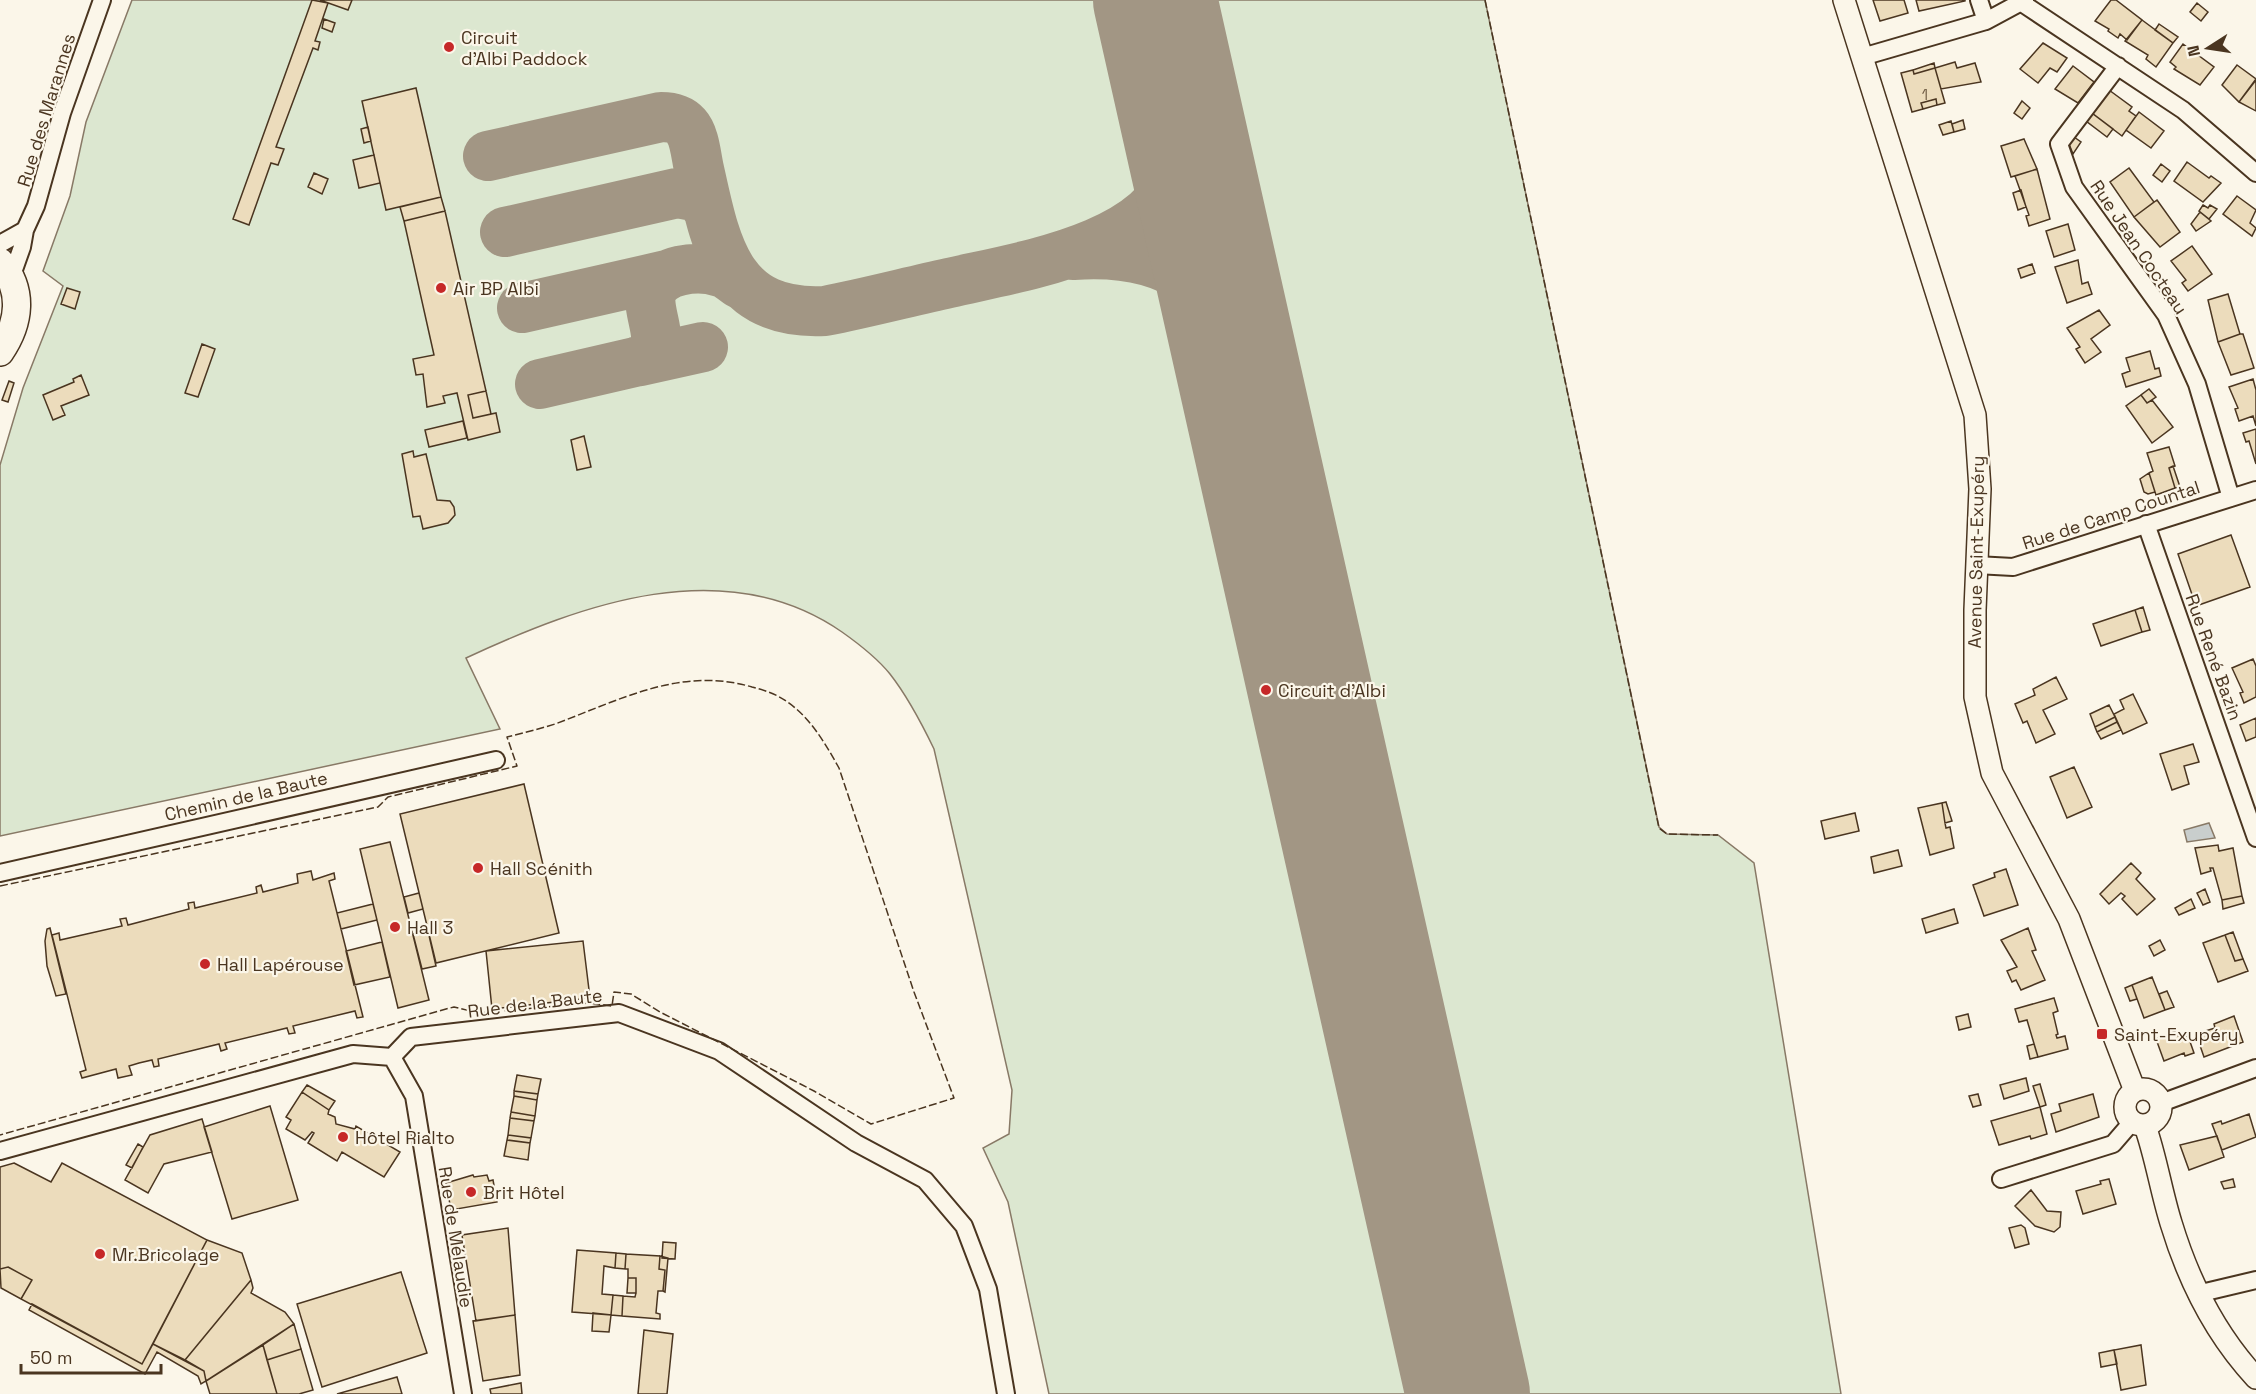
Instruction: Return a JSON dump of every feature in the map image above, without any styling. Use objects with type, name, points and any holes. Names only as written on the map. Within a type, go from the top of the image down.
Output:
[{"type":"main road","points":[[0,351],[11,336],[17,317],[17,297],[6,270]]},
{"type":"street","name":"Rue des Marannes","points":[[6,270],[22,248],[25,230],[36,206],[62,113],[102,0]]},
{"type":"street","name":"Avenue Saint-Exupéry","points":[[1844,0],[1975,415],[1980,489],[1976,565],[1975,697],[1992,773],[2069,919],[2135,1091]]},
{"type":"street","points":[[1979,0],[1986,21]]},
{"type":"street","points":[[1862,57],[1986,21],[2023,2],[2183,110],[2256,173]]},
{"type":"street","name":"Rue Jean Cocteau","points":[[2118,66],[2060,144],[2061,154],[2074,187],[2166,315],[2198,384],[2230,498]]},
{"type":"street","points":[[0,244],[25,230]]},
{"type":"street","name":"Rue de Camp Countal","points":[[1976,565],[2013,567],[2256,490]]},
{"type":"street","name":"Rue René Bazin","points":[[2146,524],[2256,838]]},
{"type":"street","name":"Chemin de la Baute","points":[[2,872],[496,760]]},
{"type":"street","name":"Rue de la Baute","points":[[392,1057],[411,1037],[619,1013],[719,1051],[856,1143],[925,1180],[964,1226],[988,1289],[1006,1394]]},
{"type":"street","points":[[0,1151],[353,1054],[392,1057]]},
{"type":"street","name":"Rue de Mélaudie","points":[[392,1057],[414,1096],[462,1394]]},
{"type":"street","points":[[2161,1103],[2256,1068]]},
{"type":"street","points":[[2001,1179],[2113,1144],[2138,1124],[2151,1125],[2160,1116],[2161,1103],[2151,1091],[2135,1091],[2130,1095],[2125,1112],[2138,1124],[2153,1149],[2171,1223],[2197,1294],[2243,1365],[2256,1378]]},
{"type":"street","points":[[2197,1294],[2256,1280]]},
{"type":"green space","name":"Circuit d'Albi","points":[[132,0],[1485,0],[1659,827],[1667,834],[1718,835],[1754,863],[1841,1394],[1049,1394],[1008,1202],[983,1148],[1009,1134],[1012,1090],[934,749],[908,701],[879,662],[842,632],[797,608],[750,594],[702,590],[654,594],[605,605],[557,620],[466,658],[500,729],[0,836],[0,465],[23,388],[63,286],[43,271],[70,196],[86,122]]},
{"type":"shaded area","points":[[2209,823],[2215,838],[2187,842],[2184,830]]},
{"type":"building","points":[[312,0],[328,3],[315,41],[320,42],[318,50],[313,48],[276,147],[284,149],[278,165],[271,163],[249,225],[233,219]]},
{"type":"building","points":[[320,0],[352,0],[348,10]]},
{"type":"building","points":[[1873,0],[1904,0],[1908,13],[1880,21]]},
{"type":"building","points":[[1916,0],[1965,0],[1965,1],[1919,11]]},
{"type":"building","points":[[2111,0],[2116,0],[2142,20],[2127,40],[2120,34],[2118,38],[2108,31],[2109,29],[2095,21]]},
{"type":"building","points":[[2197,3],[2208,12],[2201,21],[2190,12]]},
{"type":"building","points":[[324,19],[335,23],[332,32],[322,28]]},
{"type":"building","points":[[2142,20],[2173,43],[2156,67],[2146,59],[2148,55],[2125,41]]},
{"type":"building","points":[[2159,24],[2178,37],[2173,43],[2155,30]]},
{"type":"building","points":[[2043,43],[2067,58],[2057,72],[2050,68],[2038,83],[2020,69]]},
{"type":"building","points":[[2183,44],[2214,67],[2200,85],[2174,69],[2176,67],[2170,62]]},
{"type":"building","points":[[1955,62],[1957,68],[1975,63],[1981,82],[1941,89],[1935,68]]},
{"type":"building","points":[[1934,63],[1935,68],[1914,74],[1913,70]]},
{"type":"building","points":[[2237,65],[2256,79],[2239,102],[2222,85]]},
{"type":"building","points":[[2073,66],[2094,82],[2078,103],[2055,89]]},
{"type":"building","points":[[1935,68],[1945,103],[1937,105],[1936,99],[1921,103],[1923,109],[1912,112],[1901,73],[1913,70],[1914,74]]},
{"type":"building","points":[[2256,80],[2256,111],[2239,102]]},
{"type":"building","points":[[416,88],[441,197],[386,210],[362,101]]},
{"type":"building","points":[[2109,90],[2132,107],[2129,111],[2136,116],[2122,136],[2092,113]]},
{"type":"building","points":[[1936,99],[1937,105],[1923,109],[1921,103]]},
{"type":"building","points":[[2022,101],[2030,108],[2022,119],[2014,113]]},
{"type":"building","points":[[2139,112],[2164,131],[2151,148],[2126,130]]},
{"type":"building","points":[[2092,113],[2113,129],[2107,137],[2086,121]]},
{"type":"building","points":[[1963,120],[1965,129],[1954,132],[1952,124]]},
{"type":"building","points":[[1951,121],[1954,132],[1943,135],[1939,125]]},
{"type":"building","points":[[368,127],[371,141],[364,143],[361,129]]},
{"type":"building","points":[[2074,137],[2081,142],[2073,154],[2069,144]]},
{"type":"building","points":[[2024,139],[2037,169],[2011,177],[2001,146]]},
{"type":"building","points":[[374,155],[380,183],[359,188],[353,160]]},
{"type":"building","points":[[2187,162],[2209,178],[2211,176],[2221,183],[2203,202],[2174,181]]},
{"type":"building","points":[[2161,164],[2170,171],[2162,182],[2153,175]]},
{"type":"building","points":[[2129,168],[2154,202],[2134,217],[2110,182]]},
{"type":"building","points":[[2037,169],[2050,219],[2029,226],[2026,216],[2029,215],[2015,176]]},
{"type":"building","points":[[314,173],[328,179],[322,194],[308,187]]},
{"type":"building","points":[[2021,190],[2026,207],[2018,210],[2013,193]]},
{"type":"building","points":[[2237,196],[2256,210],[2250,223],[2256,228],[2252,236],[2223,214]]},
{"type":"building","points":[[441,197],[445,211],[404,221],[400,207]]},
{"type":"building","points":[[2157,200],[2180,232],[2160,247],[2134,217]]},
{"type":"building","points":[[2203,205],[2208,208],[2210,205],[2217,209],[2209,219],[2199,211]]},
{"type":"building","name":"Air BP Albi","points":[[445,211],[486,391],[468,395],[473,418],[496,413],[500,432],[468,440],[457,393],[443,396],[445,403],[427,407],[423,374],[416,375],[413,359],[434,355],[404,221]]},
{"type":"building","points":[[2200,212],[2211,221],[2196,231],[2191,224]]},
{"type":"building","points":[[2068,224],[2075,250],[2054,257],[2046,231]]},
{"type":"building","points":[[2192,246],[2212,274],[2188,291],[2182,283],[2186,280],[2171,261]]},
{"type":"building","points":[[2078,260],[2082,284],[2088,282],[2092,294],[2067,303],[2055,267]]},
{"type":"building","points":[[2032,264],[2035,273],[2021,278],[2018,269]]},
{"type":"building","points":[[67,288],[80,292],[75,309],[61,304]]},
{"type":"building","points":[[2228,294],[2240,334],[2218,342],[2208,300]]},
{"type":"building","points":[[2099,310],[2110,325],[2091,339],[2101,352],[2085,363],[2076,349],[2080,347],[2067,328]]},
{"type":"building","points":[[2243,334],[2254,368],[2231,375],[2218,342]]},
{"type":"building","points":[[202,344],[215,349],[198,397],[185,393]]},
{"type":"building","points":[[2150,351],[2155,369],[2159,368],[2161,376],[2126,387],[2122,374],[2130,371],[2126,358]]},
{"type":"building","points":[[81,375],[89,395],[61,406],[65,415],[53,420],[43,395],[74,382],[73,379]]},
{"type":"building","points":[[2253,379],[2256,390],[2256,426],[2253,416],[2239,421],[2235,409],[2238,408],[2229,387]]},
{"type":"building","points":[[9,381],[14,383],[8,402],[2,400]]},
{"type":"building","points":[[2149,389],[2156,397],[2147,403],[2141,395]]},
{"type":"building","points":[[486,391],[491,414],[473,418],[468,395]]},
{"type":"building","points":[[2141,395],[2147,403],[2152,400],[2173,427],[2152,443],[2126,406]]},
{"type":"building","points":[[463,421],[467,438],[429,447],[425,430]]},
{"type":"building","points":[[2256,429],[2256,464],[2249,441],[2246,442],[2243,433]]},
{"type":"building","points":[[584,436],[591,467],[577,470],[571,440]]},
{"type":"building","points":[[2169,447],[2175,466],[2169,468],[2175,488],[2156,495],[2149,473],[2153,471],[2147,453]]},
{"type":"building","points":[[413,451],[414,457],[426,454],[437,500],[450,501],[454,507],[455,515],[448,523],[423,529],[420,516],[413,517],[402,454]]},
{"type":"building","points":[[2173,466],[2180,487],[2175,488],[2169,468]]},
{"type":"building","points":[[2149,473],[2155,492],[2148,494],[2144,492],[2140,479]]},
{"type":"building","points":[[2231,535],[2250,587],[2196,606],[2178,554]]},
{"type":"building","points":[[2143,607],[2150,630],[2142,632],[2135,610]]},
{"type":"building","points":[[2135,610],[2142,632],[2101,646],[2093,624]]},
{"type":"building","points":[[2253,659],[2256,666],[2256,697],[2244,703],[2240,693],[2243,692],[2232,668]]},
{"type":"building","points":[[2056,677],[2067,699],[2043,710],[2055,734],[2036,743],[2027,721],[2023,723],[2015,704],[2035,695],[2033,689]]},
{"type":"building","points":[[2133,694],[2147,723],[2123,734],[2114,714],[2124,709],[2120,700]]},
{"type":"building","points":[[2109,705],[2115,717],[2095,727],[2090,714]]},
{"type":"building","points":[[2115,717],[2117,722],[2097,732],[2095,727]]},
{"type":"building","points":[[2256,718],[2256,737],[2246,741],[2240,725]]},
{"type":"building","points":[[2117,722],[2121,730],[2101,739],[2097,732]]},
{"type":"building","points":[[2193,744],[2199,762],[2184,766],[2189,784],[2172,790],[2160,754]]},
{"type":"building","points":[[2074,767],[2092,807],[2067,818],[2050,777]]},
{"type":"building","name":"Hall Scénith","points":[[524,784],[559,933],[436,963],[400,814]]},
{"type":"building","points":[[1946,802],[1952,821],[1945,823],[1942,803]]},
{"type":"building","points":[[1942,803],[1946,828],[1950,827],[1954,848],[1930,855],[1918,808]]},
{"type":"building","points":[[1855,813],[1859,831],[1825,839],[1821,821]]},
{"type":"building","name":"Hall 3","points":[[390,842],[429,1000],[398,1008],[360,849]]},
{"type":"building","points":[[2218,845],[2219,851],[2233,848],[2242,896],[2222,900],[2213,868],[2201,874],[2195,848]]},
{"type":"building","points":[[1898,850],[1902,866],[1874,873],[1871,857]]},
{"type":"building","points":[[2131,863],[2141,873],[2136,879],[2155,899],[2137,915],[2122,899],[2125,896],[2121,893],[2109,904],[2100,894]]},
{"type":"building","points":[[2006,869],[2018,905],[1984,916],[1973,885],[1995,877],[1994,873]]},
{"type":"building","name":"Hall Lapérouse","points":[[311,871],[313,880],[334,873],[335,879],[329,881],[363,1017],[357,1018],[355,1011],[293,1026],[295,1033],[289,1034],[287,1028],[225,1043],[227,1049],[221,1051],[219,1044],[158,1059],[159,1066],[154,1067],[152,1060],[139,1063],[129,1066],[132,1075],[118,1078],[116,1069],[82,1078],[80,1072],[86,1070],[52,935],[59,933],[60,940],[122,926],[120,919],[126,918],[128,925],[189,909],[188,903],[194,902],[195,908],[257,893],[256,887],[261,885],[263,892],[298,883],[297,874]]},
{"type":"building","points":[[2205,889],[2210,902],[2203,905],[2197,893]]},
{"type":"building","points":[[419,893],[423,909],[408,913],[404,897]]},
{"type":"building","points":[[2242,896],[2244,903],[2223,909],[2222,900]]},
{"type":"building","points":[[2191,899],[2195,908],[2179,915],[2175,908]]},
{"type":"building","points":[[373,904],[377,920],[341,929],[337,913]]},
{"type":"building","points":[[1954,909],[1958,923],[1926,933],[1922,919]]},
{"type":"building","points":[[50,928],[66,994],[56,996],[47,966],[45,941],[47,929]]},
{"type":"building","points":[[2028,928],[2036,950],[2032,951],[2045,980],[2021,990],[2016,980],[2012,982],[2007,971],[2017,967],[2001,940]]},
{"type":"building","points":[[428,931],[436,966],[422,969],[413,934]]},
{"type":"building","points":[[2233,932],[2243,959],[2235,961],[2225,935]]},
{"type":"building","points":[[2225,935],[2235,961],[2243,959],[2248,971],[2218,982],[2203,943]]},
{"type":"building","points":[[2160,940],[2165,950],[2154,956],[2149,946]]},
{"type":"building","points":[[583,941],[590,998],[492,1009],[486,951]]},
{"type":"building","points":[[382,942],[390,977],[354,985],[346,951]]},
{"type":"building","points":[[2152,977],[2165,1010],[2144,1018],[2132,985]]},
{"type":"building","points":[[2132,985],[2137,999],[2130,1001],[2125,988]]},
{"type":"building","points":[[2167,991],[2174,1007],[2165,1010],[2159,994]]},
{"type":"building","points":[[2054,998],[2058,1011],[2053,1013],[2058,1034],[2056,1035],[2057,1038],[2065,1036],[2068,1049],[2038,1057],[2027,1020],[2019,1022],[2015,1009]]},
{"type":"building","points":[[1968,1014],[1971,1027],[1959,1030],[1956,1017]]},
{"type":"building","points":[[2234,1016],[2243,1042],[2204,1057],[2196,1034],[2215,1028],[2214,1024]]},
{"type":"building","points":[[2176,1031],[2179,1038],[2188,1036],[2194,1053],[2185,1056],[2184,1053],[2164,1061],[2156,1039]]},
{"type":"building","points":[[2034,1044],[2038,1057],[2030,1059],[2027,1046]]},
{"type":"building","points":[[517,1075],[541,1079],[538,1094],[514,1091]]},
{"type":"building","points":[[2026,1078],[2029,1091],[2004,1099],[2000,1085]]},
{"type":"building","points":[[2040,1084],[2046,1105],[2040,1107],[2033,1086]]},
{"type":"building","points":[[307,1085],[335,1101],[329,1110],[302,1092]]},
{"type":"building","points":[[514,1091],[538,1094],[537,1100],[514,1096]]},
{"type":"building","name":"Hôtel Rialto","points":[[302,1092],[329,1110],[328,1114],[335,1117],[336,1124],[355,1129],[356,1126],[400,1152],[384,1177],[342,1152],[337,1161],[308,1143],[314,1133],[312,1132],[305,1140],[286,1129],[291,1120],[286,1117]]},
{"type":"building","points":[[1978,1094],[1981,1105],[1973,1107],[1969,1096]]},
{"type":"building","points":[[2093,1094],[2099,1117],[2056,1132],[2051,1114],[2061,1111],[2059,1104]]},
{"type":"building","points":[[514,1096],[537,1100],[535,1116],[511,1112]]},
{"type":"building","points":[[270,1106],[298,1200],[232,1219],[204,1127]]},
{"type":"building","points":[[2040,1107],[2047,1134],[2031,1139],[2030,1136],[1999,1145],[1991,1121]]},
{"type":"building","points":[[511,1112],[535,1116],[534,1121],[510,1118]]},
{"type":"building","points":[[2249,1114],[2256,1137],[2222,1150],[2212,1124],[2221,1121],[2222,1124]]},
{"type":"building","points":[[510,1118],[534,1121],[531,1138],[508,1135]]},
{"type":"building","points":[[202,1119],[212,1152],[164,1164],[148,1193],[125,1180],[150,1135]]},
{"type":"building","points":[[508,1135],[531,1138],[530,1143],[507,1140]]},
{"type":"building","points":[[2217,1136],[2224,1157],[2189,1170],[2180,1145]]},
{"type":"building","points":[[507,1140],[530,1143],[528,1160],[504,1156]]},
{"type":"building","points":[[138,1144],[143,1147],[132,1168],[126,1165]]},
{"type":"building","name":"Mr.Bricolage","points":[[14,1163],[51,1182],[62,1163],[207,1240],[142,1364],[21,1299],[32,1280],[8,1267],[0,1269],[0,1167]]},
{"type":"building","name":"Brit Hôtel","points":[[473,1175],[474,1177],[487,1175],[489,1181],[493,1180],[497,1202],[451,1210],[446,1183]]},
{"type":"building","points":[[2109,1179],[2116,1204],[2083,1214],[2076,1191],[2101,1184],[2100,1181]]},
{"type":"building","points":[[2233,1179],[2235,1187],[2224,1189],[2221,1182]]},
{"type":"building","points":[[2031,1190],[2047,1211],[2061,1212],[2060,1227],[2054,1232],[2035,1226],[2015,1206]]},
{"type":"building","points":[[2021,1225],[2025,1228],[2029,1244],[2015,1248],[2009,1228]]},
{"type":"building","points":[[508,1228],[515,1315],[476,1321],[462,1235]]},
{"type":"building","points":[[207,1240],[242,1253],[251,1280],[185,1360],[153,1344]]},
{"type":"building","points":[[663,1242],[676,1243],[675,1259],[662,1258]]},
{"type":"building","points":[[577,1250],[616,1253],[615,1268],[604,1266],[602,1294],[613,1295],[611,1315],[572,1312]]},
{"type":"building","points":[[616,1253],[626,1254],[625,1269],[615,1268]]},
{"type":"building","points":[[626,1254],[660,1256],[659,1269],[665,1270],[663,1291],[658,1291],[656,1313],[660,1314],[660,1319],[622,1316],[623,1296],[635,1297],[636,1293],[636,1278],[628,1278],[628,1269],[625,1269]]},
{"type":"building","points":[[660,1256],[668,1258],[665,1292],[663,1291],[665,1270],[659,1269]]},
{"type":"building","points":[[8,1267],[32,1280],[21,1299],[1,1288],[0,1269]]},
{"type":"building","points":[[401,1272],[427,1353],[322,1387],[297,1304]]},
{"type":"building","points":[[628,1278],[636,1278],[636,1293],[627,1293]]},
{"type":"building","points":[[251,1280],[253,1288],[251,1293],[285,1312],[294,1324],[206,1381],[204,1371],[185,1360]]},
{"type":"building","points":[[613,1295],[623,1296],[622,1316],[611,1315]]},
{"type":"building","points":[[32,1304],[142,1364],[153,1344],[204,1371],[206,1381],[201,1384],[198,1376],[157,1352],[145,1374],[29,1310]]},
{"type":"building","points":[[593,1313],[611,1315],[609,1332],[592,1331]]},
{"type":"building","points":[[515,1315],[520,1375],[483,1381],[473,1321]]},
{"type":"building","points":[[294,1324],[301,1349],[267,1360],[263,1345]]},
{"type":"building","points":[[644,1330],[673,1334],[667,1394],[638,1394]]},
{"type":"building","points":[[263,1345],[277,1394],[210,1394],[206,1381]]},
{"type":"building","points":[[2141,1345],[2146,1385],[2121,1390],[2114,1350]]},
{"type":"building","points":[[301,1349],[313,1390],[299,1394],[277,1394],[267,1360]]},
{"type":"building","points":[[2114,1350],[2117,1364],[2101,1367],[2099,1353]]},
{"type":"building","points":[[397,1377],[402,1394],[337,1394]]},
{"type":"building","points":[[521,1383],[522,1394],[491,1394],[490,1389]]},
{"type":"taxiway","points":[[488,156],[661,117],[677,120],[686,126],[691,135],[712,224],[732,271],[747,289],[767,302],[792,309],[825,311],[1045,261],[1112,236],[1140,218],[1162,196],[1176,169],[1179,140],[1175,92]]},
{"type":"taxiway","points":[[505,232],[677,193],[698,197],[707,208]]},
{"type":"taxiway","points":[[1073,255],[1104,254],[1135,258],[1179,274],[1204,293],[1230,335]]},
{"type":"taxiway","points":[[540,384],[635,362],[647,357],[656,342],[650,303],[651,294],[655,285],[670,274],[691,269],[711,270],[726,274],[740,284]]},
{"type":"taxiway","points":[[522,308],[667,275]]},
{"type":"taxiway","points":[[640,361],[703,347]]},
{"type":"runway","points":[[1155,0],[1468,1394]]},
{"type":"fence","points":[[1485,0],[1659,828],[1667,834],[1718,835]]},
{"type":"fence","points":[[0,886],[378,807],[388,797],[517,766],[507,737],[555,724],[651,689],[676,683],[700,681],[726,682],[752,687],[778,696],[795,707],[810,723],[839,768],[914,992],[954,1098],[871,1124],[814,1091],[660,1012],[631,994],[614,992],[612,1006],[589,1003],[479,1013],[454,1007],[0,1135]]},
{"type":"place","name":"Circuit d'Albi Paddock","points":[[449,47]]},
{"type":"place","name":"Air BP Albi","points":[[441,288]]},
{"type":"place","name":"Circuit d'Albi","points":[[1266,690]]},
{"type":"place","name":"Hall Scénith","points":[[478,868]]},
{"type":"place","name":"Hall 3","points":[[395,927]]},
{"type":"place","name":"Hall Lapérouse","points":[[205,964]]},
{"type":"place","name":"Saint-Exupéry","points":[[2102,1034]]},
{"type":"place","name":"Hôtel Rialto","points":[[343,1137]]},
{"type":"place","name":"Brit Hôtel","points":[[471,1192]]},
{"type":"place","name":"Mr.Bricolage","points":[[100,1254]]}]
